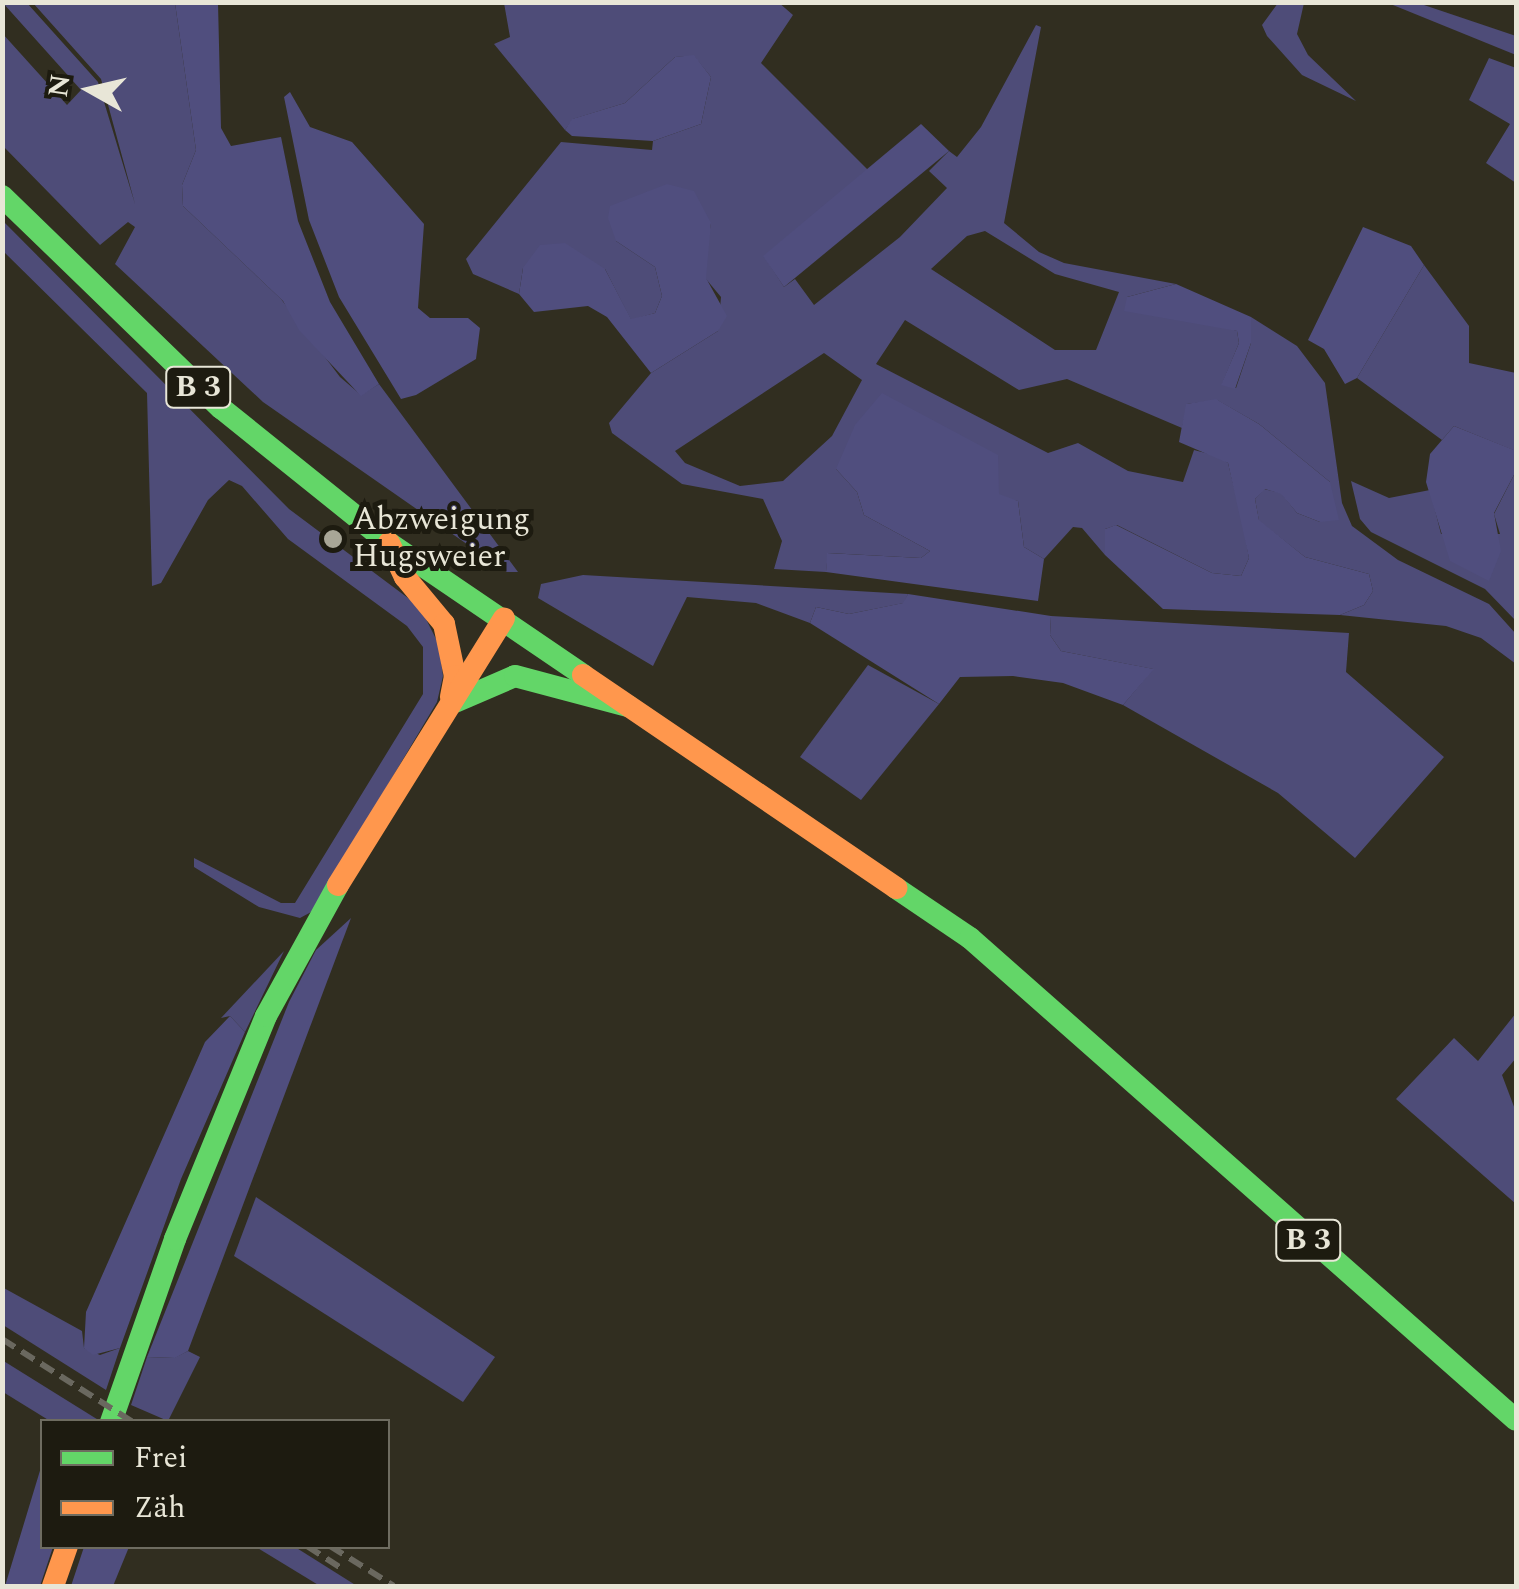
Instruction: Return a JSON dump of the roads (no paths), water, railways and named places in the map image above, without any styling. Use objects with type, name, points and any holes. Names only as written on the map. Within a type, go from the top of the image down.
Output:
[{"type":"main road","name":"B 3","points":[[2,196],[221,408],[390,543],[970,938],[1516,1420]]},
{"type":"main road","points":[[390,543],[452,645],[449,706]]},
{"type":"main road","points":[[112,1419],[266,1016],[363,840],[504,618]]},
{"type":"main road","points":[[449,706],[515,676],[628,706]]},
{"type":"main road","points":[[53,1586],[66,1549]]},
{"type":"railway","points":[[2,1339],[128,1419]]},
{"type":"railway","points":[[312,1549],[341,1568]]},
{"type":"railway","points":[[335,1549],[394,1586]]},
{"type":"place","name":"Abzweigung Hugsweier","points":[[333,539]]}]
